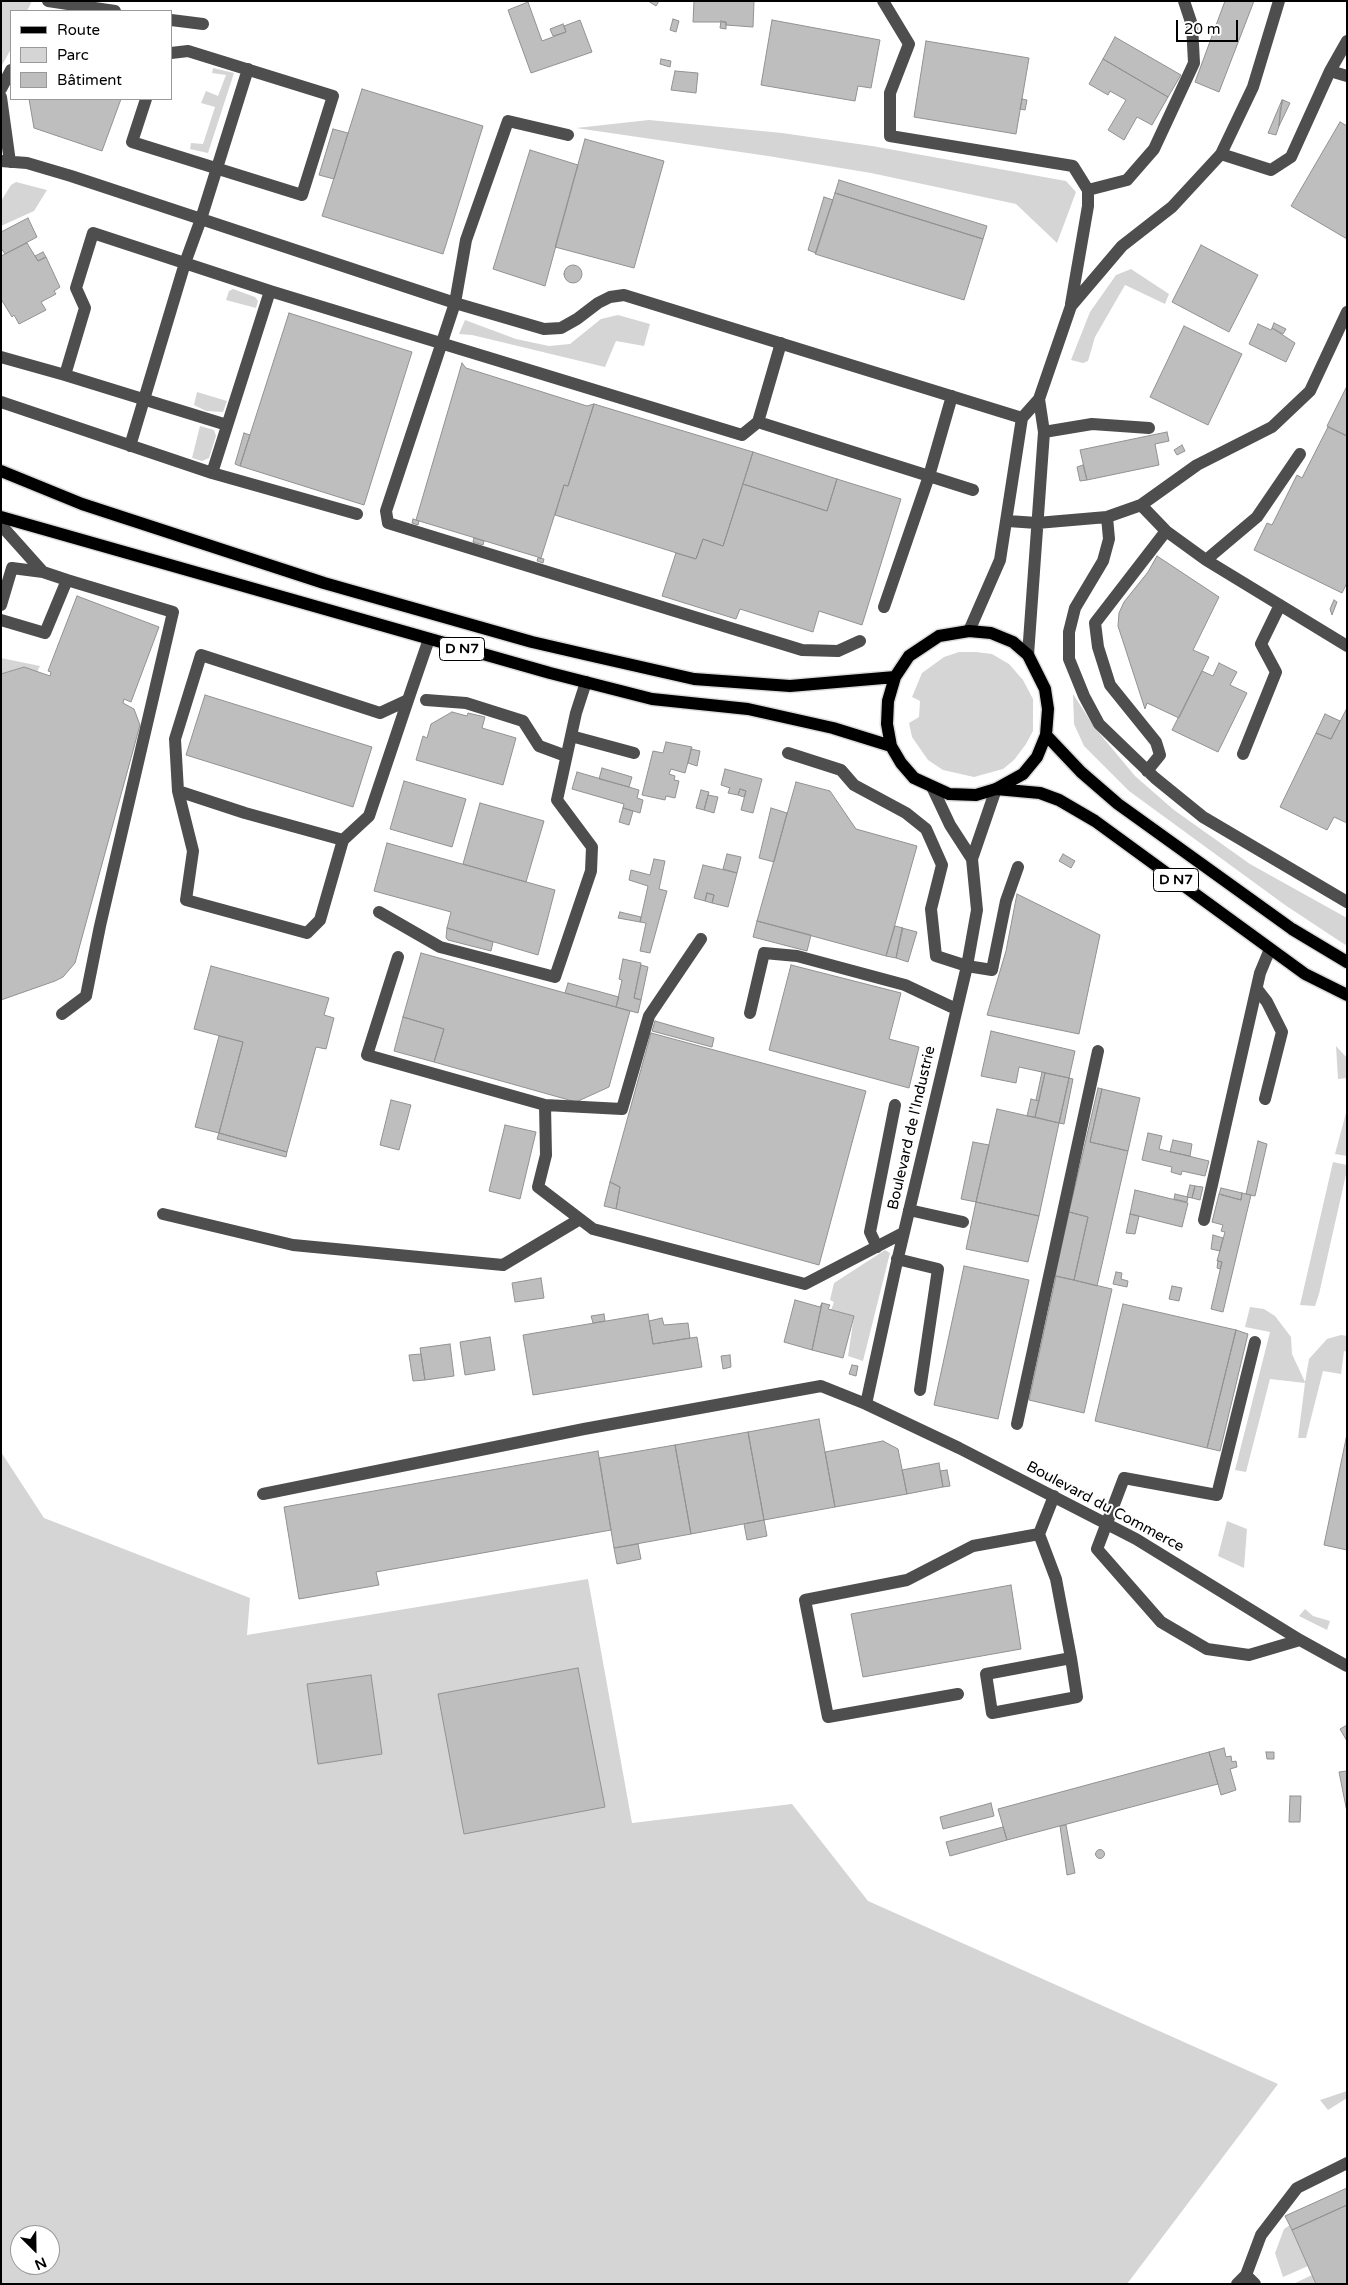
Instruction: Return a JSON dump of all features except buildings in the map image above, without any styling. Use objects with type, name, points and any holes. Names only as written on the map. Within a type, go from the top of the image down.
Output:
[{"type":"main road","name":"D N7","points":[[1,471],[82,504],[324,582],[532,642],[588,655],[694,679],[781,686],[839,683],[895,677]]},
{"type":"main road","name":"D N7","points":[[1,517],[429,639],[652,699],[748,709],[833,728],[891,746]]},
{"type":"main road","points":[[969,631],[991,633],[1013,642],[1028,655],[1045,689],[1048,708],[1046,735],[1037,757],[1023,774],[996,789],[976,795],[949,794],[933,789],[914,778],[891,746],[887,724],[888,701],[895,677],[909,656],[939,636],[969,631]]},
{"type":"main road","name":"D N7","points":[[1046,735],[1090,780],[1118,804],[1292,929],[1347,962]]},
{"type":"main road","name":"D N7","points":[[996,789],[1040,793],[1059,800],[1095,822],[1305,974],[1347,995]]},
{"type":"street","points":[[47,1],[108,10]]},
{"type":"street","points":[[882,1],[909,44],[890,93],[890,136],[1073,166],[1088,190],[1088,206],[1071,306],[1039,399],[1022,418],[1008,521],[1000,560],[969,631]]},
{"type":"street","points":[[1088,190],[1127,180],[1154,150],[1194,63],[1192,25],[1184,1]]},
{"type":"street","points":[[1071,306],[1122,246],[1172,208],[1221,154],[1253,87],[1279,1]]},
{"type":"street","points":[[172,20],[203,24]]},
{"type":"street","points":[[1221,154],[1271,170],[1291,157],[1330,71],[1347,41]]},
{"type":"street","points":[[146,100],[132,142],[302,195],[333,96],[188,51],[172,54]]},
{"type":"street","points":[[130,446],[185,263],[201,219],[248,69]]},
{"type":"street","points":[[1330,71],[1347,76]]},
{"type":"street","points":[[1,89],[10,72]]},
{"type":"street","points":[[1,97],[5,161],[36,166],[455,303],[516,322],[544,329],[552,329],[561,328],[610,297],[624,295],[1022,418]]},
{"type":"street","points":[[568,135],[508,121],[466,240],[455,303],[386,511],[388,523],[802,650],[838,650],[860,641]]},
{"type":"street","points":[[65,375],[85,308],[76,288],[93,233],[270,291],[742,435],[758,422],[781,343]]},
{"type":"street","points":[[212,473],[270,291]]},
{"type":"street","points":[[1008,521],[1037,524],[1107,517],[1141,505],[1197,465],[1272,427],[1310,392],[1347,312]]},
{"type":"street","points":[[1,357],[227,425]]},
{"type":"street","points":[[884,608],[929,476],[952,396]]},
{"type":"street","points":[[1028,655],[1044,432],[1039,399]]},
{"type":"street","points":[[1,402],[212,473],[357,514]]},
{"type":"street","points":[[758,422],[973,490]]},
{"type":"street","points":[[1044,432],[1092,424],[1149,428]]},
{"type":"street","points":[[1206,560],[1257,517],[1300,454]]},
{"type":"street","points":[[1141,505],[1166,531],[1206,560],[1347,646]]},
{"type":"street","points":[[1107,517],[1109,539],[1103,561],[1075,608],[1069,632],[1069,659],[1084,696],[1099,724],[1147,771],[1203,817],[1347,902]]},
{"type":"street","points":[[1,525],[44,572]]},
{"type":"street","points":[[1147,771],[1160,755],[1156,742],[1110,685],[1098,647],[1095,623],[1166,531]]},
{"type":"street","points":[[1,605],[4,584],[12,568],[44,572],[173,612],[102,916],[86,996],[62,1014]]},
{"type":"street","points":[[1,620],[45,633],[67,580]]},
{"type":"street","points":[[1243,754],[1276,672],[1261,644],[1280,605]]},
{"type":"street","points":[[408,700],[380,712],[201,656],[175,739],[178,791],[193,851],[186,900],[306,933],[320,920],[343,840],[369,816],[429,639]]},
{"type":"street","points":[[379,912],[440,947],[555,976],[591,871],[592,847],[556,800],[586,682]]},
{"type":"street","points":[[426,700],[466,703],[523,721],[538,746],[566,756]]},
{"type":"street","points":[[571,736],[634,753]]},
{"type":"street","points":[[788,753],[841,770],[854,785],[906,813],[926,829],[942,865],[931,909],[936,956],[966,966],[992,970],[1006,901],[1018,867]]},
{"type":"street","name":"Boulevard de l'Industrie","points":[[933,789],[950,825],[972,859]]},
{"type":"street","name":"Boulevard de l'Industrie","points":[[866,1404],[966,966],[977,910],[972,859],[996,789]]},
{"type":"street","points":[[178,791],[245,813],[343,840]]},
{"type":"street","points":[[398,957],[367,1055],[545,1105],[622,1109],[649,1016],[701,939]]},
{"type":"street","points":[[1204,1220],[1257,988],[1270,948]]},
{"type":"street","points":[[750,1013],[764,953],[796,956],[905,985],[956,1009]]},
{"type":"street","points":[[1257,988],[1267,1002],[1282,1032],[1265,1099]]},
{"type":"street","points":[[1017,1424],[1098,1050]]},
{"type":"street","points":[[545,1105],[546,1155],[538,1187],[592,1229],[805,1284],[904,1233]]},
{"type":"street","points":[[877,1247],[870,1232],[895,1105]]},
{"type":"street","points":[[909,1210],[963,1222]]},
{"type":"street","points":[[163,1214],[293,1245],[503,1265],[580,1219]]},
{"type":"street","points":[[898,1259],[938,1269],[920,1390]]},
{"type":"street","points":[[1255,1342],[1217,1495],[1124,1478],[1097,1549],[1161,1622],[1207,1649],[1249,1655],[1300,1640]]},
{"type":"street","name":"Boulevard du Commerce","points":[[263,1494],[584,1429],[821,1386],[866,1404],[1108,1524],[1136,1539],[1300,1640],[1347,1666]]},
{"type":"street","points":[[1054,1496],[1039,1534],[1056,1579],[1071,1658],[1077,1698],[992,1713],[986,1674],[1071,1658]]},
{"type":"street","points":[[958,1694],[828,1717],[805,1600],[907,1580],[973,1546],[1039,1534]]},
{"type":"street","points":[[1237,2284],[1251,2279],[1261,2235],[1297,2188],[1347,2163]]},
{"type":"green space","points":[[1,1],[32,1],[28,10],[10,10],[10,51],[1,67]]},
{"type":"green space","points":[[213,68],[234,73],[208,153],[190,149],[191,143],[203,144],[215,107],[201,103],[206,91],[218,96],[226,75],[212,73]]},
{"type":"green space","points":[[649,120],[782,133],[872,146],[1066,181],[1076,192],[1057,243],[1016,204],[871,173],[576,128]]},
{"type":"green space","points":[[16,182],[47,190],[34,211],[1,226],[1,201],[11,185]]},
{"type":"green space","points":[[1131,269],[1169,294],[1165,304],[1125,285],[1095,337],[1088,361],[1083,363],[1071,360],[1090,312],[1116,275]]},
{"type":"green space","points":[[233,289],[255,297],[258,301],[256,308],[226,300],[229,291]]},
{"type":"green space","points":[[618,315],[650,324],[644,346],[616,341],[605,367],[472,335],[459,334],[465,320],[516,339],[549,346],[570,344],[601,319]]},
{"type":"green space","points":[[197,392],[227,401],[223,412],[206,411],[194,405]]},
{"type":"green space","points":[[200,426],[214,430],[216,436],[209,458],[202,461],[192,458]]},
{"type":"green space","points":[[959,652],[992,654],[1009,664],[1023,680],[1033,699],[1033,731],[1014,760],[1003,769],[974,777],[943,770],[928,760],[912,737],[909,723],[919,717],[920,701],[912,697],[922,673],[944,657]]},
{"type":"green space","points":[[1,658],[40,666],[37,672],[23,667],[1,674]]},
{"type":"green space","points":[[1073,694],[1095,728],[1135,776],[1174,810],[1250,864],[1347,918],[1347,946],[1285,905],[1129,791],[1084,746],[1074,724]]},
{"type":"green space","points":[[1336,1046],[1347,1058],[1347,1078],[1338,1079]]},
{"type":"green space","points":[[1347,1109],[1347,1156],[1335,1154]]},
{"type":"green space","points":[[1333,1162],[1347,1165],[1347,1170],[1319,1294],[1315,1306],[1300,1305]]},
{"type":"green space","points":[[885,1250],[890,1253],[863,1361],[848,1356],[854,1316],[831,1310],[834,1302],[830,1300],[834,1283]]},
{"type":"green space","points":[[1250,1307],[1264,1309],[1275,1316],[1291,1337],[1292,1354],[1305,1382],[1309,1359],[1327,1339],[1341,1335],[1347,1336],[1347,1352],[1344,1351],[1341,1374],[1323,1371],[1306,1438],[1298,1438],[1305,1383],[1270,1379],[1246,1472],[1235,1470],[1270,1332],[1245,1327]]},
{"type":"green space","points":[[1,1452],[44,1518],[250,1598],[247,1635],[588,1579],[632,1823],[792,1804],[868,1901],[1278,2084],[1127,2284],[1,2284]]},
{"type":"green space","points":[[1227,1521],[1247,1529],[1244,1568],[1218,1556]]},
{"type":"green space","points":[[1305,1609],[1313,1616],[1330,1621],[1327,1630],[1299,1616]]},
{"type":"green space","points":[[1347,2091],[1347,2098],[1328,2110],[1320,2100]]},
{"type":"green space","points":[[1290,2225],[1308,2266],[1283,2277],[1275,2253],[1284,2229]]},
{"type":"green space","points":[[1312,2275],[1316,2284],[1293,2284]]}]
